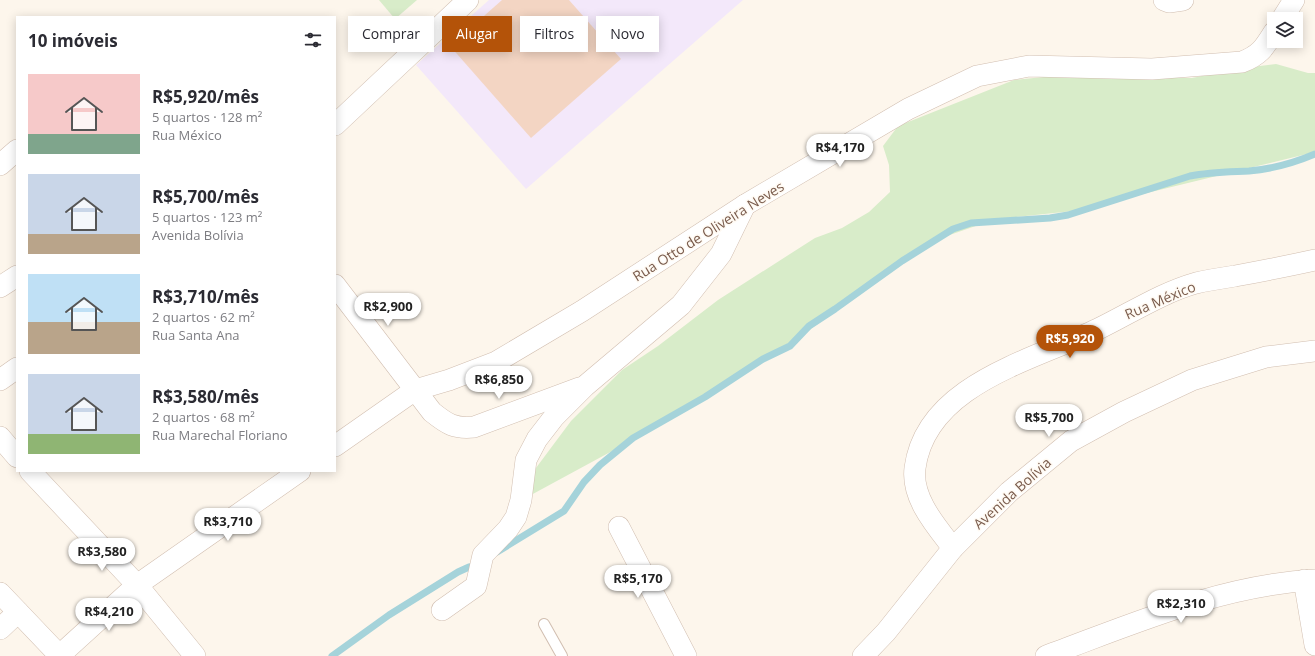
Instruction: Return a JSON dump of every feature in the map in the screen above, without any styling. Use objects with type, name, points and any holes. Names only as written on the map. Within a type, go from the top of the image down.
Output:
[{"type":"street","points":[[336,124],[468,0]]},
{"type":"street","points":[[1164,0],[1169,2],[1183,0]]},
{"type":"street","points":[[1286,12],[1294,0]]},
{"type":"street","name":"Rua Otto de Oliveira Neves","points":[[336,445],[415,390],[449,380],[496,362],[582,311],[745,205],[908,109],[977,76],[1029,66],[1152,69],[1242,62],[1255,56],[1264,49],[1267,44]]},
{"type":"street","points":[[0,165],[16,151]]},
{"type":"street","points":[[442,610],[476,586],[483,555],[508,529],[516,517],[521,500],[526,460],[537,439],[554,417],[585,386],[681,305],[721,254],[745,205]]},
{"type":"street","name":"Rua México","points":[[953,548],[929,518],[916,490],[914,469],[919,450],[930,428],[945,409],[964,392],[987,378],[1099,329],[1145,303],[1196,283],[1315,260]]},
{"type":"street","points":[[0,287],[16,277]]},
{"type":"street","points":[[337,291],[432,412],[446,423],[460,428],[474,427],[585,386]]},
{"type":"street","name":"Avenida Bolívia","points":[[863,656],[886,632],[953,548],[1009,492],[1071,441],[1124,412],[1192,380],[1266,357],[1315,351]]},
{"type":"street","points":[[0,380],[16,369]]},
{"type":"street","points":[[0,437],[16,455]]},
{"type":"street","points":[[31,472],[136,585],[195,656]]},
{"type":"street","points":[[0,593],[60,656],[136,585],[299,472]]},
{"type":"street","points":[[619,527],[686,656]]},
{"type":"street","points":[[1046,656],[1174,609],[1239,591],[1310,580],[1315,645]]},
{"type":"street","points":[[0,630],[18,612]]},
{"type":"lane","points":[[544,624],[562,656]]},
{"type":"shaded area","points":[[489,0],[743,0],[526,189],[416,65],[431,52],[434,52],[434,49],[442,42],[442,52],[512,52],[512,16],[471,16]]},
{"type":"green space","points":[[379,0],[417,0],[398,16],[392,16]]},
{"type":"green space","points":[[1276,64],[1308,73],[1315,73],[1315,152],[1073,211],[996,219],[938,239],[788,345],[614,450],[531,495],[527,480],[571,421],[622,370],[658,346],[718,300],[815,238],[842,228],[869,212],[890,192],[889,165],[883,146],[898,126],[1014,80],[1054,76],[1192,78],[1236,69]]},
{"type":"building","points":[[502,0],[569,0],[583,16],[520,16],[520,52],[588,52],[588,22],[596,31],[596,52],[615,52],[621,59],[531,138],[455,52],[512,52],[512,16],[484,16]]},
{"type":"waterway","points":[[497,552],[564,511],[584,482],[600,465],[633,438],[705,397],[763,359],[790,346],[809,326],[902,261],[953,229],[971,223],[1050,218],[1068,215],[1190,176],[1266,169],[1291,163],[1315,154]]},
{"type":"waterway","points":[[332,656],[389,615],[458,572],[469,567]]}]
